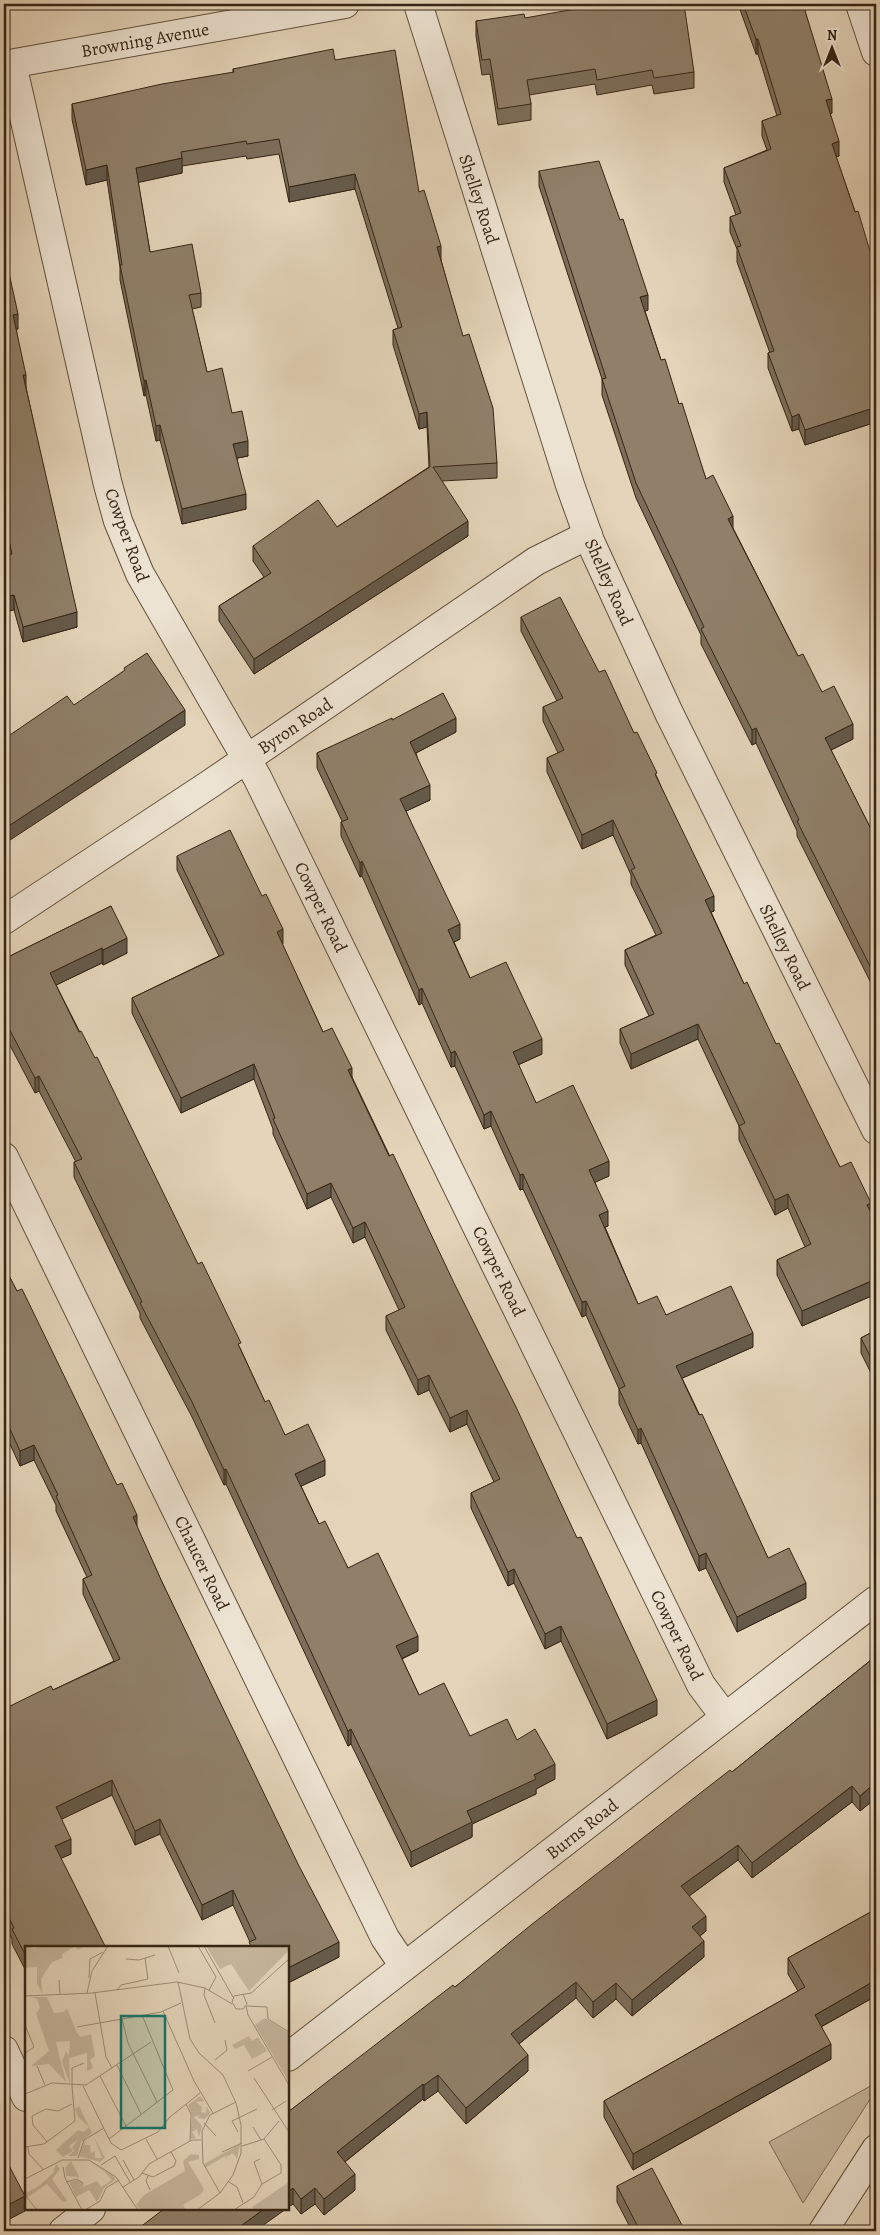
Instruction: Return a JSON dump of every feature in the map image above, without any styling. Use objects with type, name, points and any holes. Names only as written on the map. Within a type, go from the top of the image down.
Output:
[{"type":"street","name":"Browning Avenue","points":[[8,64],[345,4]]},
{"type":"street","name":"Shelley Road","points":[[418,4],[563,465],[588,535],[670,713],[876,1130]]},
{"type":"street","points":[[860,4],[876,52]]},
{"type":"street","name":"Cowper Road","points":[[8,64],[118,521],[130,552],[148,590],[247,759],[701,1685],[725,1718]]},
{"type":"street","name":"Byron Road","points":[[4,920],[247,759],[536,561],[588,535]]},
{"type":"street","name":"Chaucer Road","points":[[4,1157],[384,1938],[404,1966]]},
{"type":"street","name":"Burns Road","points":[[289,2056],[876,1600]]},
{"type":"street","points":[[4,2050],[25,2095]]},
{"type":"street","points":[[823,2231],[876,2149]]},
{"type":"street","points":[[63,2231],[89,2210]]},
{"type":"shaded area","points":[[876,2083],[876,2090],[803,2203],[769,2142]]},
{"type":"building","points":[[603,4],[684,4],[694,72],[654,78],[652,70],[597,80],[595,69],[527,80],[531,104],[498,109],[490,59],[482,60],[476,21],[524,14],[525,18]]},
{"type":"building","points":[[743,4],[803,4],[832,99],[826,100],[839,141],[832,144],[855,212],[858,211],[876,271],[876,427],[870,409],[805,430],[799,414],[792,417],[768,353],[774,351],[737,247],[741,246],[730,217],[741,213],[724,168],[771,149],[762,121],[781,114],[758,39],[756,39]]},
{"type":"building","points":[[333,49],[335,60],[395,50],[419,192],[424,190],[441,246],[437,247],[463,336],[469,334],[493,408],[497,463],[433,467],[468,521],[254,659],[219,606],[271,573],[253,546],[318,500],[337,527],[430,467],[427,412],[419,414],[393,330],[402,327],[355,174],[289,187],[279,139],[247,144],[246,141],[181,152],[182,158],[136,168],[150,252],[192,244],[201,293],[189,295],[207,372],[222,368],[232,413],[242,411],[248,441],[233,444],[246,494],[182,509],[160,425],[156,426],[146,380],[144,381],[120,265],[122,265],[107,165],[86,170],[72,104],[162,84],[234,72],[233,69]]},
{"type":"building","points":[[599,161],[620,220],[623,219],[648,295],[640,297],[661,360],[665,359],[679,404],[682,403],[706,479],[713,475],[733,516],[728,519],[798,656],[803,654],[822,692],[834,686],[853,724],[825,738],[876,839],[876,978],[797,821],[799,820],[756,728],[752,730],[701,629],[704,627],[636,483],[602,379],[606,378],[539,171]]},
{"type":"building","points":[[4,252],[7,274],[9,273],[18,314],[13,315],[26,375],[23,375],[77,612],[23,627],[14,595],[4,597],[4,556],[12,554],[4,517]]},
{"type":"building","points":[[560,597],[599,672],[605,670],[634,733],[637,732],[657,773],[655,774],[714,896],[705,900],[744,984],[747,982],[776,1044],[779,1043],[840,1167],[851,1162],[871,1203],[867,1205],[876,1222],[876,1279],[802,1311],[777,1260],[811,1244],[788,1194],[775,1200],[739,1126],[745,1123],[698,1024],[631,1054],[620,1029],[654,1014],[625,950],[662,933],[631,870],[635,868],[613,820],[582,835],[547,758],[564,750],[543,707],[563,698],[521,617]]},
{"type":"building","points":[[147,653],[185,710],[4,829],[4,739],[67,696],[74,705]]},
{"type":"building","points":[[443,693],[456,718],[410,742],[430,785],[400,799],[460,924],[448,930],[470,978],[506,962],[542,1039],[513,1052],[536,1103],[573,1085],[609,1161],[589,1170],[608,1211],[599,1215],[638,1304],[657,1296],[666,1315],[731,1286],[753,1333],[676,1366],[699,1415],[702,1414],[768,1558],[789,1548],[806,1583],[737,1617],[706,1553],[699,1556],[641,1428],[638,1430],[619,1389],[625,1386],[586,1301],[582,1302],[523,1174],[520,1175],[491,1111],[484,1115],[455,1051],[451,1053],[422,988],[419,990],[362,861],[360,863],[341,822],[348,819],[317,753],[392,718],[392,720]]},
{"type":"building","points":[[230,830],[262,896],[266,894],[283,929],[277,932],[323,1032],[332,1028],[352,1068],[348,1070],[389,1156],[393,1154],[454,1283],[516,1407],[577,1538],[581,1537],[657,1700],[607,1724],[561,1626],[545,1634],[514,1569],[508,1572],[471,1493],[500,1479],[467,1410],[450,1418],[429,1375],[418,1380],[386,1316],[405,1307],[365,1222],[353,1228],[331,1183],[307,1194],[273,1119],[275,1118],[254,1064],[181,1098],[132,998],[224,954],[177,856]]},
{"type":"building","points":[[111,906],[127,938],[50,973],[79,1032],[81,1031],[95,1058],[97,1057],[198,1264],[202,1262],[241,1343],[238,1344],[265,1402],[269,1400],[285,1435],[308,1424],[325,1460],[295,1474],[319,1524],[325,1521],[348,1568],[378,1553],[418,1636],[396,1646],[419,1695],[444,1683],[470,1736],[507,1719],[517,1740],[535,1729],[555,1764],[534,1775],[536,1779],[467,1811],[472,1822],[411,1852],[351,1729],[348,1731],[226,1469],[224,1470],[192,1402],[140,1303],[142,1302],[74,1162],[82,1159],[39,1076],[35,1078],[4,1019],[4,959]]},
{"type":"building","points":[[4,1266],[17,1291],[22,1289],[117,1485],[122,1483],[137,1515],[133,1517],[162,1582],[298,1864],[339,1942],[289,1967],[289,1946],[251,1946],[249,1942],[256,1939],[233,1890],[202,1905],[160,1819],[135,1831],[112,1780],[56,1807],[71,1839],[55,1846],[105,1946],[25,1946],[25,1954],[12,1929],[14,1928],[4,1907],[4,1709],[51,1686],[53,1690],[120,1659],[83,1579],[92,1575],[56,1496],[58,1495],[34,1445],[20,1451],[4,1416]]},
{"type":"building","points":[[876,1330],[876,1368],[861,1338]]},
{"type":"building","points":[[876,1656],[876,1782],[860,1796],[852,1786],[752,1863],[738,1845],[681,1886],[706,1916],[692,1927],[704,1941],[632,2000],[616,1983],[593,2002],[576,1982],[511,2034],[528,2055],[466,2108],[438,2075],[423,2084],[337,2152],[355,2174],[324,2199],[315,2188],[301,2199],[293,2188],[289,2191],[289,2111],[453,1985],[455,1987],[531,1925],[730,1770],[732,1772]]},
{"type":"building","points":[[876,1909],[876,1980],[815,2015],[831,2044],[633,2154],[604,2101],[805,1987],[788,1958]]},
{"type":"building","points":[[4,2156],[25,2196],[4,2207]]},
{"type":"building","points":[[652,2168],[685,2231],[640,2231],[617,2186]]},
{"type":"building","points":[[163,2210],[263,2210],[234,2231],[135,2231]]}]
